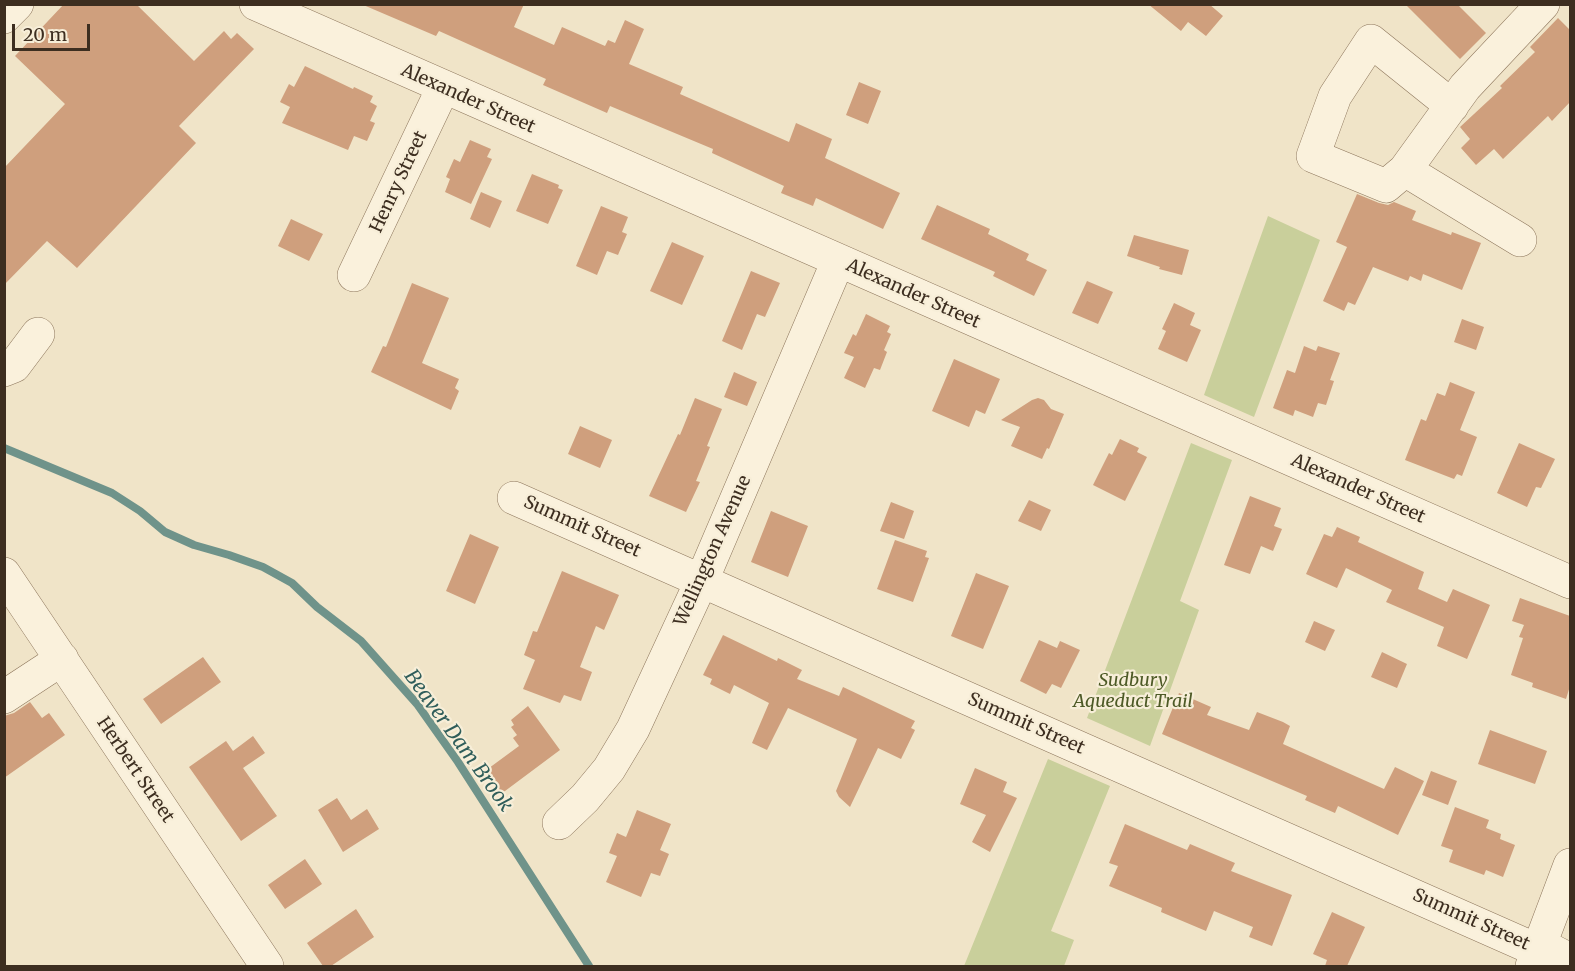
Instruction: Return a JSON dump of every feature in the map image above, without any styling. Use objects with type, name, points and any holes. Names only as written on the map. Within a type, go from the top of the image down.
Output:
[{"type":"street","points":[[4,17],[17,4]]},
{"type":"street","name":"Alexander Street","points":[[256,4],[1570,582]]},
{"type":"street","points":[[1458,96],[1371,42],[1335,96],[1313,156],[1386,186],[1405,170],[1458,96],[1543,4]]},
{"type":"street","name":"Henry Street","points":[[354,275],[443,88]]},
{"type":"street","points":[[1405,170],[1520,240]]},
{"type":"street","name":"Wellington Avenue","points":[[559,823],[585,798],[609,769],[633,729],[702,580],[838,261]]},
{"type":"street","points":[[4,370],[14,366],[38,334]]},
{"type":"street","name":"Summit Street","points":[[514,498],[1537,954],[1570,960]]},
{"type":"street","name":"Herbert Street","points":[[4,574],[267,966]]},
{"type":"street","points":[[4,697],[62,659]]},
{"type":"street","points":[[1537,954],[1570,865]]},
{"type":"green space","points":[[1268,216],[1320,240],[1254,417],[1204,395]]},
{"type":"green space","name":"Sudbury Aqueduct Trail","points":[[1191,443],[1232,460],[1180,601],[1199,610],[1150,746],[1087,718]]},
{"type":"green space","name":"Sudbury Aqueduct Trail","points":[[1048,759],[1110,786],[1051,931],[1074,940],[1064,966],[964,966]]},
{"type":"building","points":[[64,4],[136,4],[194,61],[224,31],[231,39],[237,33],[254,49],[179,126],[196,143],[77,268],[47,241],[4,285],[4,168],[65,104],[15,56]]},
{"type":"building","points":[[361,4],[524,4],[514,27],[554,45],[562,27],[605,46],[608,40],[615,43],[625,20],[644,29],[629,64],[683,87],[680,94],[789,142],[796,123],[832,139],[825,158],[900,193],[883,229],[816,198],[813,206],[781,193],[784,186],[712,153],[713,149],[610,106],[607,113],[543,85],[546,79],[439,31],[436,36]]},
{"type":"building","points":[[1148,4],[1209,4],[1223,16],[1206,36],[1188,22],[1181,31]]},
{"type":"building","points":[[1405,4],[1457,4],[1486,33],[1460,59]]},
{"type":"building","points":[[1558,18],[1570,30],[1570,102],[1552,121],[1548,116],[1503,159],[1494,149],[1476,165],[1461,148],[1470,139],[1460,127],[1502,88],[1500,86],[1535,52],[1530,47]]},
{"type":"building","points":[[305,66],[373,96],[370,102],[377,106],[370,121],[375,123],[367,141],[354,136],[348,150],[282,123],[290,107],[280,102],[289,84],[294,87]]},
{"type":"building","points":[[859,82],[881,91],[868,124],[846,115]]},
{"type":"building","points":[[470,140],[491,149],[487,157],[492,159],[471,204],[445,192],[450,179],[446,177],[454,159],[460,162]]},
{"type":"building","points":[[532,174],[559,185],[558,188],[563,190],[548,224],[516,211]]},
{"type":"building","points":[[481,192],[502,201],[490,228],[470,219]]},
{"type":"building","points":[[1357,194],[1388,205],[1394,202],[1416,211],[1412,220],[1451,235],[1452,232],[1481,243],[1462,290],[1423,274],[1421,281],[1410,276],[1408,281],[1373,267],[1355,305],[1348,302],[1344,311],[1323,301],[1347,247],[1336,242]]},
{"type":"building","points":[[937,205],[990,229],[988,234],[1029,254],[1026,260],[1047,270],[1034,296],[993,276],[995,272],[921,239]]},
{"type":"building","points":[[601,206],[628,217],[622,232],[627,234],[618,255],[607,251],[597,275],[576,266]]},
{"type":"building","points":[[291,219],[323,234],[309,261],[278,246]]},
{"type":"building","points":[[1134,235],[1189,250],[1182,275],[1159,269],[1160,267],[1127,256]]},
{"type":"building","points":[[672,242],[704,256],[682,305],[650,291]]},
{"type":"building","points":[[751,271],[780,283],[765,317],[757,314],[742,350],[722,341]]},
{"type":"building","points":[[1087,281],[1113,292],[1098,324],[1072,313]]},
{"type":"building","points":[[412,283],[449,298],[422,363],[459,379],[455,388],[459,391],[451,410],[371,372],[383,346],[386,347]]},
{"type":"building","points":[[1174,303],[1195,313],[1190,325],[1201,330],[1187,362],[1158,349],[1166,331],[1162,329]]},
{"type":"building","points":[[866,314],[890,326],[887,332],[891,334],[884,350],[887,352],[880,370],[874,368],[865,388],[844,378],[854,357],[844,353],[853,334],[856,336]]},
{"type":"building","points":[[1462,319],[1484,327],[1476,350],[1454,342]]},
{"type":"building","points":[[1304,346],[1316,351],[1318,346],[1340,353],[1330,380],[1334,381],[1326,405],[1318,403],[1313,417],[1295,410],[1293,416],[1273,408],[1287,370],[1295,373]]},
{"type":"building","points":[[954,359],[1000,379],[985,414],[976,410],[969,427],[932,411]]},
{"type":"building","points":[[734,372],[757,382],[747,406],[724,397]]},
{"type":"building","points":[[1450,382],[1475,392],[1460,430],[1477,437],[1462,476],[1457,474],[1454,479],[1405,460],[1421,419],[1426,421],[1437,393],[1445,396]]},
{"type":"building","points":[[695,398],[722,409],[696,481],[700,482],[686,512],[649,496],[678,434],[680,435]]},
{"type":"building","points":[[1038,398],[1044,400],[1051,409],[1064,414],[1049,449],[1047,448],[1042,459],[1011,446],[1020,427],[1001,420]]},
{"type":"building","points":[[580,426],[612,440],[600,468],[568,454]]},
{"type":"building","points":[[1120,439],[1139,448],[1137,452],[1147,457],[1125,501],[1093,485],[1109,453],[1112,455]]},
{"type":"building","points":[[1519,443],[1555,459],[1541,488],[1536,487],[1527,507],[1497,493]]},
{"type":"building","points":[[1250,496],[1281,508],[1274,526],[1282,529],[1273,551],[1261,546],[1250,574],[1224,565]]},
{"type":"building","points":[[1029,500],[1051,510],[1041,531],[1018,521]]},
{"type":"building","points":[[891,502],[914,511],[904,539],[880,531]]},
{"type":"building","points":[[771,511],[808,526],[788,577],[751,562]]},
{"type":"building","points":[[1337,527],[1360,537],[1358,542],[1424,572],[1418,589],[1447,602],[1453,589],[1490,605],[1467,659],[1437,646],[1444,627],[1386,602],[1392,590],[1346,568],[1337,588],[1306,574],[1324,534],[1332,537]]},
{"type":"building","points":[[470,534],[499,547],[475,604],[446,591]]},
{"type":"building","points":[[895,540],[927,551],[925,557],[929,558],[913,602],[877,589]]},
{"type":"building","points":[[562,571],[619,595],[604,630],[596,626],[580,667],[592,672],[581,701],[564,695],[560,703],[523,689],[535,660],[524,655],[533,631],[537,632]]},
{"type":"building","points":[[976,573],[1009,586],[983,649],[951,636]]},
{"type":"building","points":[[1520,598],[1570,616],[1570,686],[1566,699],[1532,687],[1533,683],[1511,675],[1523,638],[1519,637],[1524,625],[1512,621]]},
{"type":"building","points":[[1314,621],[1335,630],[1325,651],[1305,642]]},
{"type":"building","points":[[723,635],[777,661],[778,658],[802,670],[797,679],[839,696],[843,687],[915,721],[911,728],[915,730],[901,759],[878,748],[850,807],[836,791],[857,739],[788,708],[767,750],[752,743],[769,703],[734,685],[730,694],[710,684],[712,679],[703,675]]},
{"type":"building","points":[[1039,640],[1057,648],[1060,641],[1080,650],[1061,688],[1052,684],[1046,694],[1020,681]]},
{"type":"building","points":[[1382,652],[1407,664],[1397,688],[1371,677]]},
{"type":"building","points":[[203,657],[221,682],[161,724],[143,699]]},
{"type":"building","points":[[1179,693],[1211,707],[1207,715],[1249,730],[1257,712],[1283,722],[1290,726],[1283,744],[1384,789],[1395,767],[1424,781],[1398,835],[1338,806],[1335,813],[1305,800],[1307,796],[1162,734]]},
{"type":"building","points":[[30,702],[42,718],[49,713],[65,735],[4,778],[4,716],[14,713]]},
{"type":"building","points":[[528,706],[560,750],[501,794],[485,771],[519,746],[513,738],[517,735],[511,727],[514,725],[511,720]]},
{"type":"building","points":[[1490,730],[1547,751],[1535,784],[1478,764]]},
{"type":"building","points":[[253,736],[265,753],[243,768],[277,816],[241,841],[189,767],[226,741],[233,751]]},
{"type":"building","points":[[975,768],[1007,782],[1003,792],[1017,798],[990,852],[972,842],[986,815],[960,804]]},
{"type":"building","points":[[1431,771],[1457,781],[1448,805],[1422,795]]},
{"type":"building","points":[[337,798],[351,820],[367,809],[379,829],[343,852],[318,810]]},
{"type":"building","points":[[1455,807],[1489,820],[1486,828],[1501,834],[1500,839],[1515,845],[1503,877],[1486,870],[1484,875],[1449,862],[1453,850],[1441,846]]},
{"type":"building","points":[[637,810],[671,824],[660,850],[669,854],[660,876],[651,873],[641,897],[606,882],[617,856],[609,853],[617,833],[626,837]]},
{"type":"building","points":[[1125,824],[1187,850],[1190,844],[1235,863],[1231,871],[1292,895],[1272,946],[1249,937],[1253,927],[1214,911],[1206,931],[1161,912],[1162,908],[1109,886],[1118,866],[1109,863]]},
{"type":"building","points":[[305,859],[322,884],[285,909],[268,885]]},
{"type":"building","points":[[356,909],[374,937],[331,966],[323,966],[307,943]]},
{"type":"building","points":[[1332,912],[1365,927],[1347,966],[1325,966],[1327,960],[1313,954]]},
{"type":"waterway","name":"Beaver Dam Brook","points":[[4,448],[112,493],[140,511],[165,532],[194,545],[263,567],[292,583],[317,607],[361,641],[417,704],[458,762],[589,966]]}]
